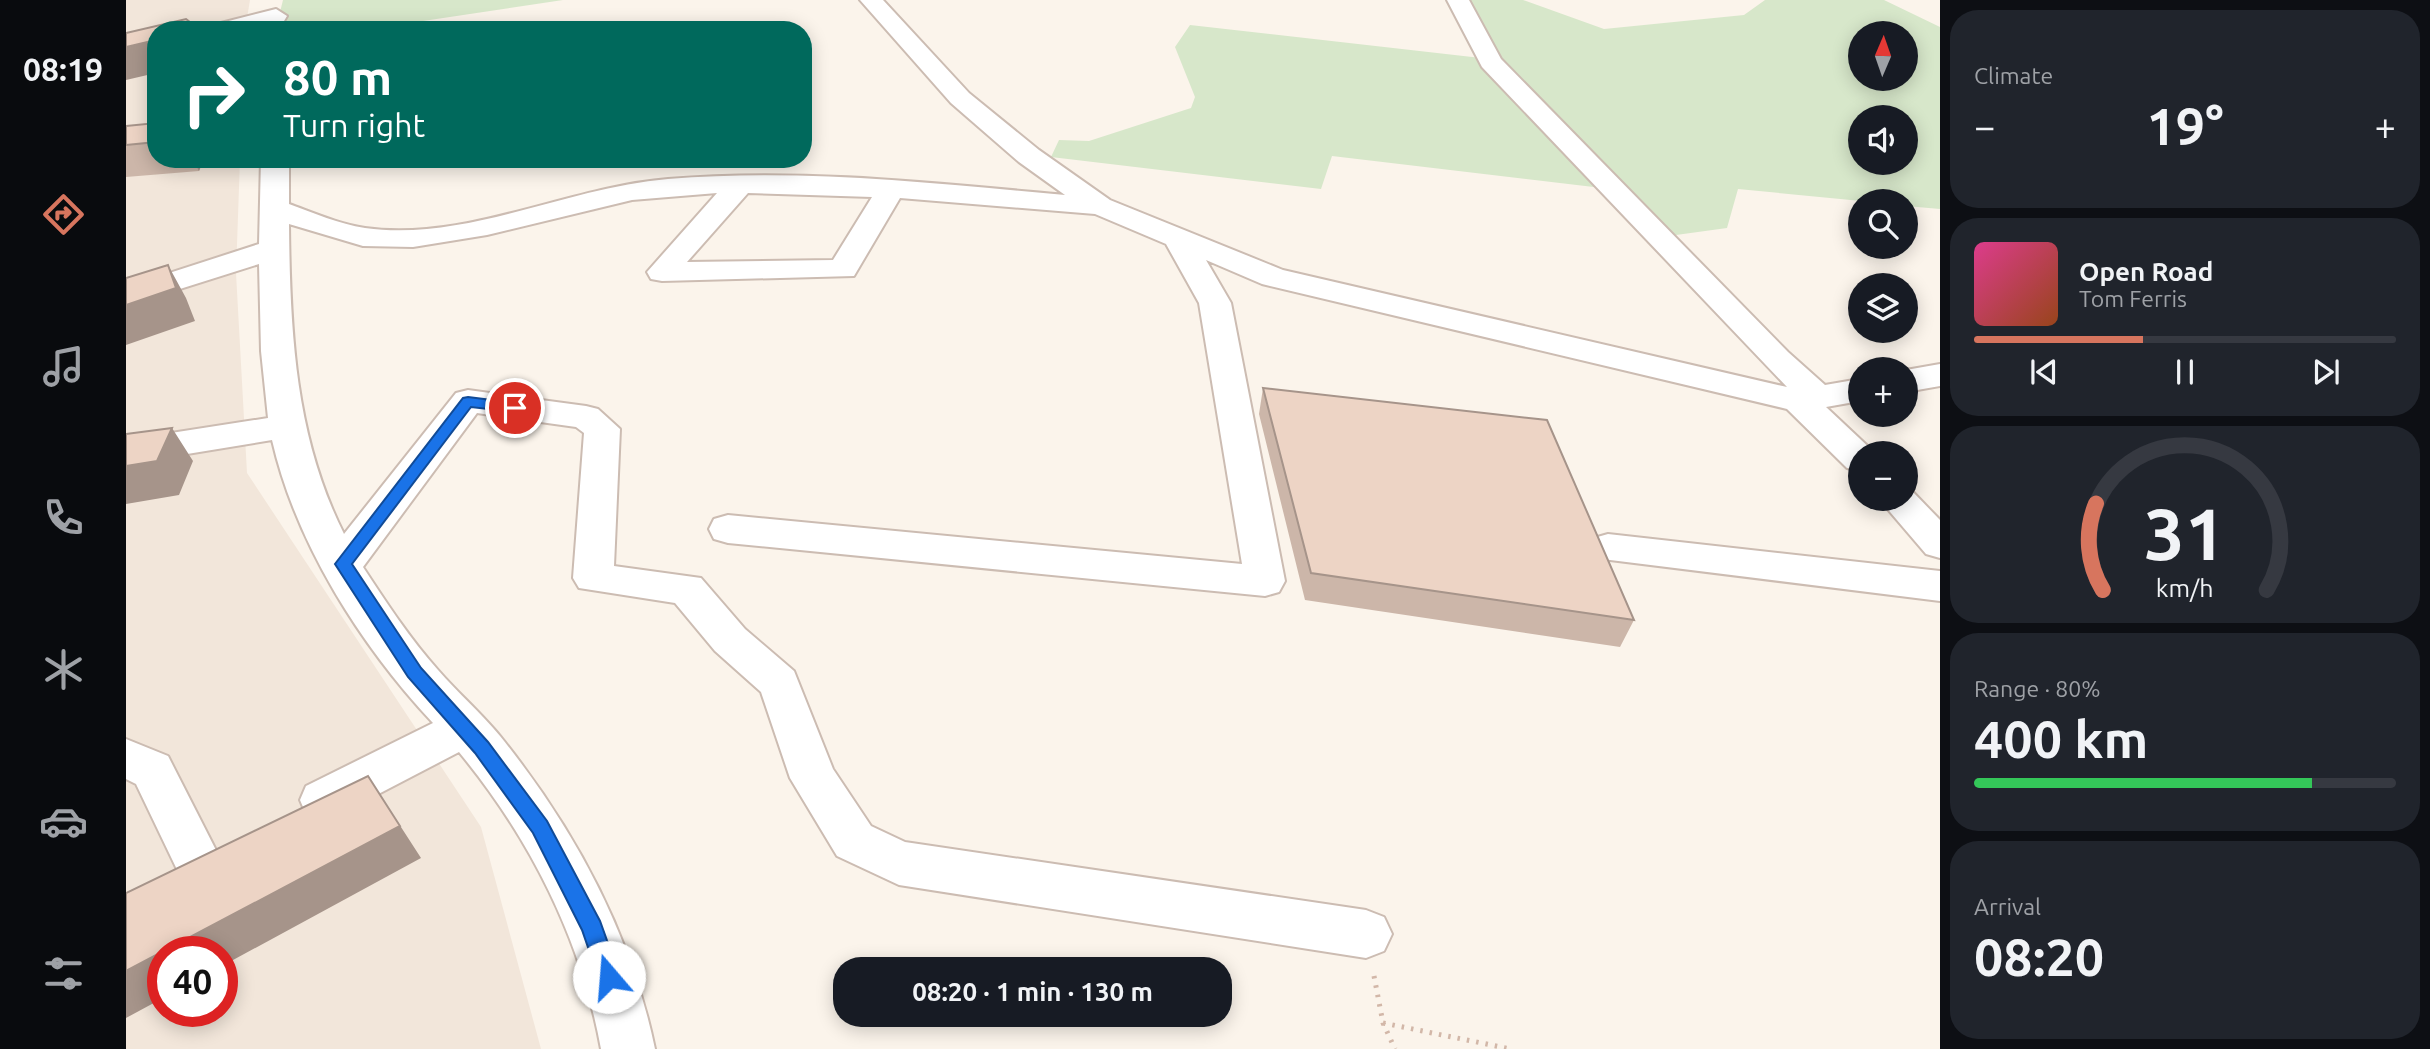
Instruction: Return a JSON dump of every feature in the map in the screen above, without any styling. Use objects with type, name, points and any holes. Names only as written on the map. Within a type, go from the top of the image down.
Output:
[{"type":"street","points":[[871,0],[960,98],[1029,156],[1100,206],[1273,277],[1809,399],[1848,392]]},
{"type":"street","points":[[1458,0],[1491,62],[1776,359],[1848,445]]},
{"type":"street","points":[[254,21],[276,15]]},
{"type":"street","points":[[275,168],[274,249],[283,391],[295,460],[324,530],[415,673],[464,727],[540,827],[592,928],[625,1027],[628,1049]]},
{"type":"street","points":[[274,209],[338,231],[374,238],[421,238],[664,187],[740,185],[891,190],[1100,206]]},
{"type":"street","points":[[740,185],[662,272],[843,269],[891,190]]},
{"type":"street","points":[[727,529],[1265,581],[1215,303],[1177,237]]},
{"type":"street","points":[[126,297],[274,249]]},
{"type":"street","points":[[1918,379],[1940,375]]},
{"type":"street","points":[[344,564],[468,401],[586,417],[602,429],[593,578],[687,589],[730,640],[779,683],[813,778],[854,841],[900,863],[1366,934]]},
{"type":"street","points":[[126,452],[289,426]]},
{"type":"street","points":[[1909,511],[1940,544]]},
{"type":"street","points":[[1608,548],[1940,586]]},
{"type":"street","points":[[284,821],[464,727]]},
{"type":"street","points":[[126,758],[152,770],[199,864]]},
{"type":"path","points":[[1366,934],[1383,1023],[1395,1049]]},
{"type":"path","points":[[1383,1023],[1511,1049]]},
{"type":"shaded area","points":[[126,0],[250,0],[246,21],[147,21],[147,168],[240,168],[236,273],[247,473],[481,827],[541,1049],[126,1049]]},
{"type":"green space","points":[[283,0],[563,0],[423,21],[282,21],[280,12]]},
{"type":"green space","points":[[1451,0],[1523,0],[1604,29],[1744,15],[1765,0],[1884,0],[1940,27],[1940,209],[1918,207],[1918,189],[1848,189],[1848,200],[1738,189],[1727,228],[1676,235],[1631,223],[1602,188],[1332,156],[1321,189],[1051,157],[1059,140],[1089,141],[1191,108],[1195,97],[1175,47],[1190,25],[1481,58]]},
{"type":"building","points":[[147,28],[147,42],[126,47],[126,33]]},
{"type":"building","points":[[147,124],[147,143],[126,145],[126,126]]},
{"type":"building","points":[[168,265],[176,288],[126,305],[126,278]]},
{"type":"building","points":[[1263,388],[1547,420],[1634,620],[1311,573]]},
{"type":"building","points":[[172,428],[157,461],[126,466],[126,434]]},
{"type":"building","points":[[368,776],[400,826],[192,936],[147,936],[147,960],[126,971],[126,893]]},
{"type":"route","points":[[515,408],[468,401],[344,564],[363,598],[415,673],[482,747],[540,827],[592,928],[609,977]]}]
